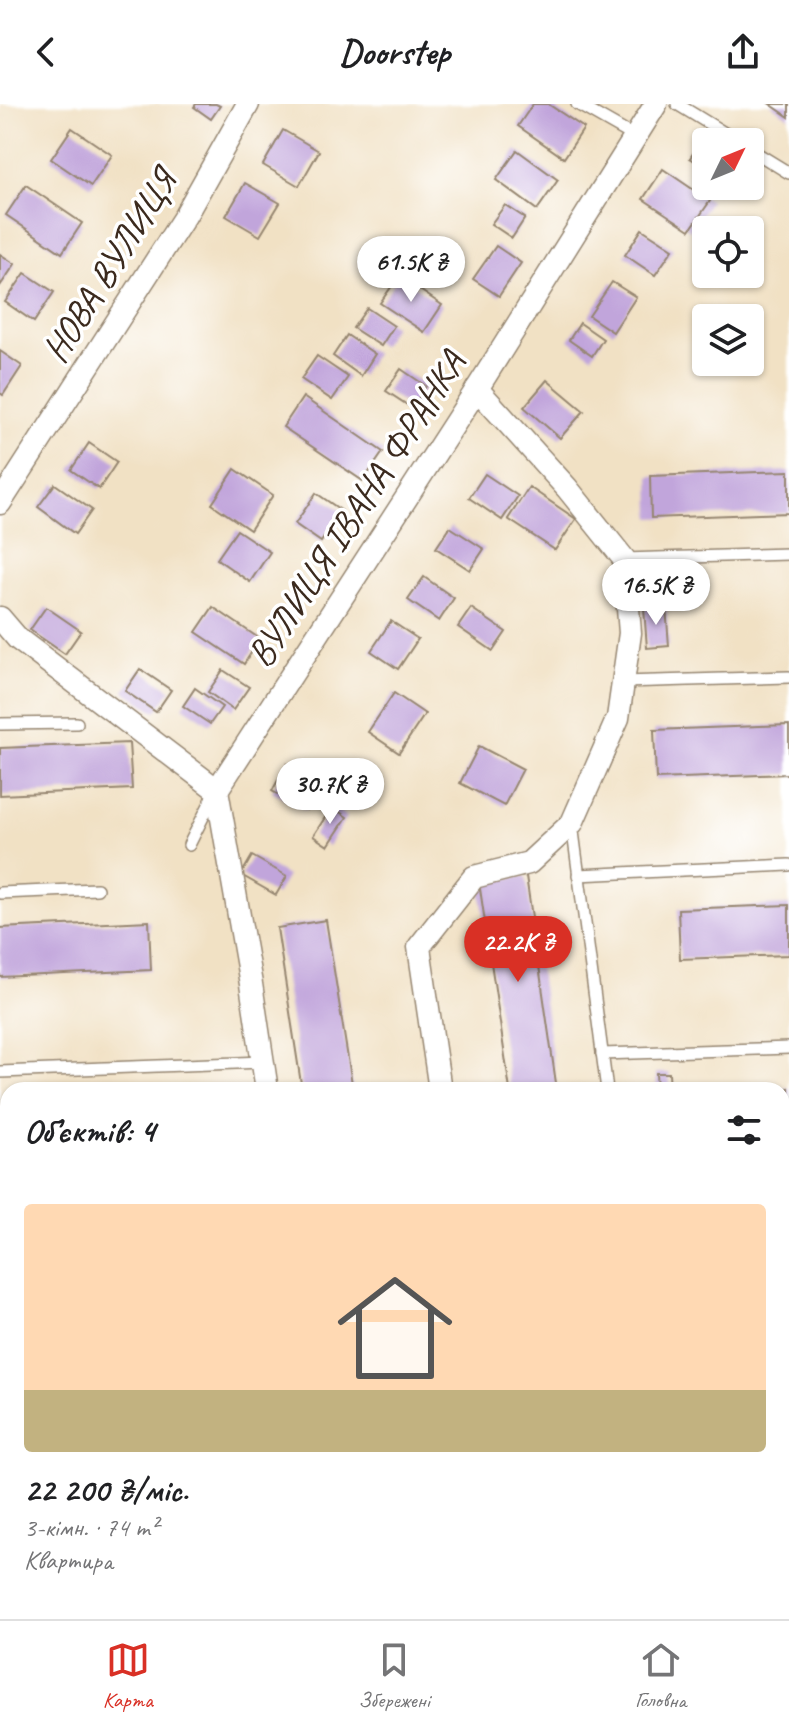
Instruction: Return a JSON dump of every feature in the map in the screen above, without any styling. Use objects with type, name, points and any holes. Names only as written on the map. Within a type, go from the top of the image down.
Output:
[{"type":"street","name":"НОВА ВУЛИЦЯ","points":[[0,503],[185,216],[248,104]]},
{"type":"street","name":"ВУЛИЦЯ ІВАНА ФРАНКА","points":[[217,790],[477,389],[656,104]]},
{"type":"street","points":[[439,1082],[419,947],[474,877],[529,863],[572,823],[618,718],[630,633],[624,559],[567,488],[477,389]]},
{"type":"street","points":[[0,618],[18,639],[217,790],[266,1082]]},
{"type":"lane","points":[[577,104],[635,137]]},
{"type":"lane","points":[[677,104],[716,128]]},
{"type":"lane","points":[[764,158],[789,173]]},
{"type":"lane","points":[[624,559],[789,554]]},
{"type":"lane","points":[[623,682],[789,677]]},
{"type":"lane","points":[[0,724],[77,723]]},
{"type":"lane","points":[[189,845],[217,790]]},
{"type":"lane","points":[[572,823],[606,1082]]},
{"type":"lane","points":[[578,875],[789,865]]},
{"type":"lane","points":[[0,893],[97,889]]},
{"type":"lane","points":[[602,1054],[789,1048]]},
{"type":"lane","points":[[0,1072],[263,1062]]},
{"type":"building","points":[[196,104],[220,106],[211,119],[194,107]]},
{"type":"building","points":[[533,104],[548,104],[584,128],[564,158],[518,126]]},
{"type":"building","points":[[770,104],[789,104],[789,117]]},
{"type":"building","points":[[72,128],[112,155],[91,186],[51,159]]},
{"type":"building","points":[[283,130],[319,151],[299,186],[263,165]]},
{"type":"building","points":[[517,150],[558,180],[537,210],[496,180]]},
{"type":"building","points":[[663,169],[692,189],[692,200],[710,201],[700,216],[692,216],[690,230],[643,199]]},
{"type":"building","points":[[245,183],[280,203],[260,236],[226,216]]},
{"type":"building","points":[[26,185],[82,223],[62,253],[6,215]]},
{"type":"building","points":[[505,205],[525,218],[512,238],[491,224]]},
{"type":"building","points":[[642,229],[673,249],[655,275],[625,255]]},
{"type":"building","points":[[496,246],[521,263],[499,296],[473,279]]},
{"type":"building","points":[[0,254],[15,264],[0,286]]},
{"type":"building","points":[[25,273],[54,292],[34,322],[5,302]]},
{"type":"building","points":[[399,276],[442,305],[424,332],[380,303]]},
{"type":"building","points":[[612,282],[636,297],[613,332],[589,316]]},
{"type":"building","points":[[367,308],[394,326],[381,346],[353,328]]},
{"type":"building","points":[[580,323],[603,339],[592,356],[569,340]]},
{"type":"building","points":[[347,335],[375,354],[361,376],[333,356]]},
{"type":"building","points":[[0,351],[22,366],[3,395],[0,393]]},
{"type":"building","points":[[317,356],[348,377],[332,400],[301,379]]},
{"type":"building","points":[[401,369],[426,386],[412,408],[386,391]]},
{"type":"building","points":[[547,380],[584,411],[560,438],[524,407]]},
{"type":"building","points":[[303,397],[383,452],[363,481],[283,427]]},
{"type":"building","points":[[89,443],[117,462],[99,489],[71,470]]},
{"type":"building","points":[[235,469],[273,495],[250,530],[212,504]]},
{"type":"building","points":[[789,471],[789,513],[651,518],[650,476]]},
{"type":"building","points":[[485,474],[518,496],[502,520],[469,498]]},
{"type":"building","points":[[55,484],[92,510],[75,534],[38,507]]},
{"type":"building","points":[[529,487],[576,519],[555,550],[508,519]]},
{"type":"building","points":[[316,493],[342,511],[321,542],[295,524]]},
{"type":"building","points":[[450,527],[484,549],[470,570],[436,548]]},
{"type":"building","points":[[237,530],[270,552],[250,582],[217,559]]},
{"type":"building","points":[[424,577],[454,598],[439,621],[408,600]]},
{"type":"building","points":[[666,606],[669,646],[647,648],[644,608]]},
{"type":"building","points":[[46,607],[81,631],[65,654],[30,630]]},
{"type":"building","points":[[213,607],[260,639],[244,664],[196,632]]},
{"type":"building","points":[[471,608],[506,632],[493,651],[458,627]]},
{"type":"building","points":[[391,621],[418,639],[398,669],[371,651]]},
{"type":"building","points":[[140,669],[171,690],[156,712],[125,691]]},
{"type":"building","points":[[223,670],[249,687],[233,710],[208,692]]},
{"type":"building","points":[[195,688],[222,707],[210,724],[183,706]]},
{"type":"building","points":[[394,693],[425,714],[399,753],[368,732]]},
{"type":"building","points":[[789,725],[789,774],[656,779],[654,730]]},
{"type":"building","points":[[129,743],[132,789],[0,795],[0,748]]},
{"type":"building","points":[[479,746],[523,769],[504,806],[460,783]]},
{"type":"building","points":[[287,764],[321,784],[306,810],[272,791]]},
{"type":"building","points":[[332,807],[347,817],[328,846],[313,836]]},
{"type":"building","points":[[252,856],[287,876],[276,895],[241,875]]},
{"type":"building","points":[[526,876],[556,1082],[509,1082],[479,882]]},
{"type":"building","points":[[789,905],[789,955],[680,959],[678,909]]},
{"type":"building","points":[[326,920],[352,1082],[301,1082],[277,928]]},
{"type":"building","points":[[149,921],[151,970],[0,977],[0,928]]},
{"type":"building","points":[[656,1073],[669,1073],[670,1082],[657,1082]]}]
